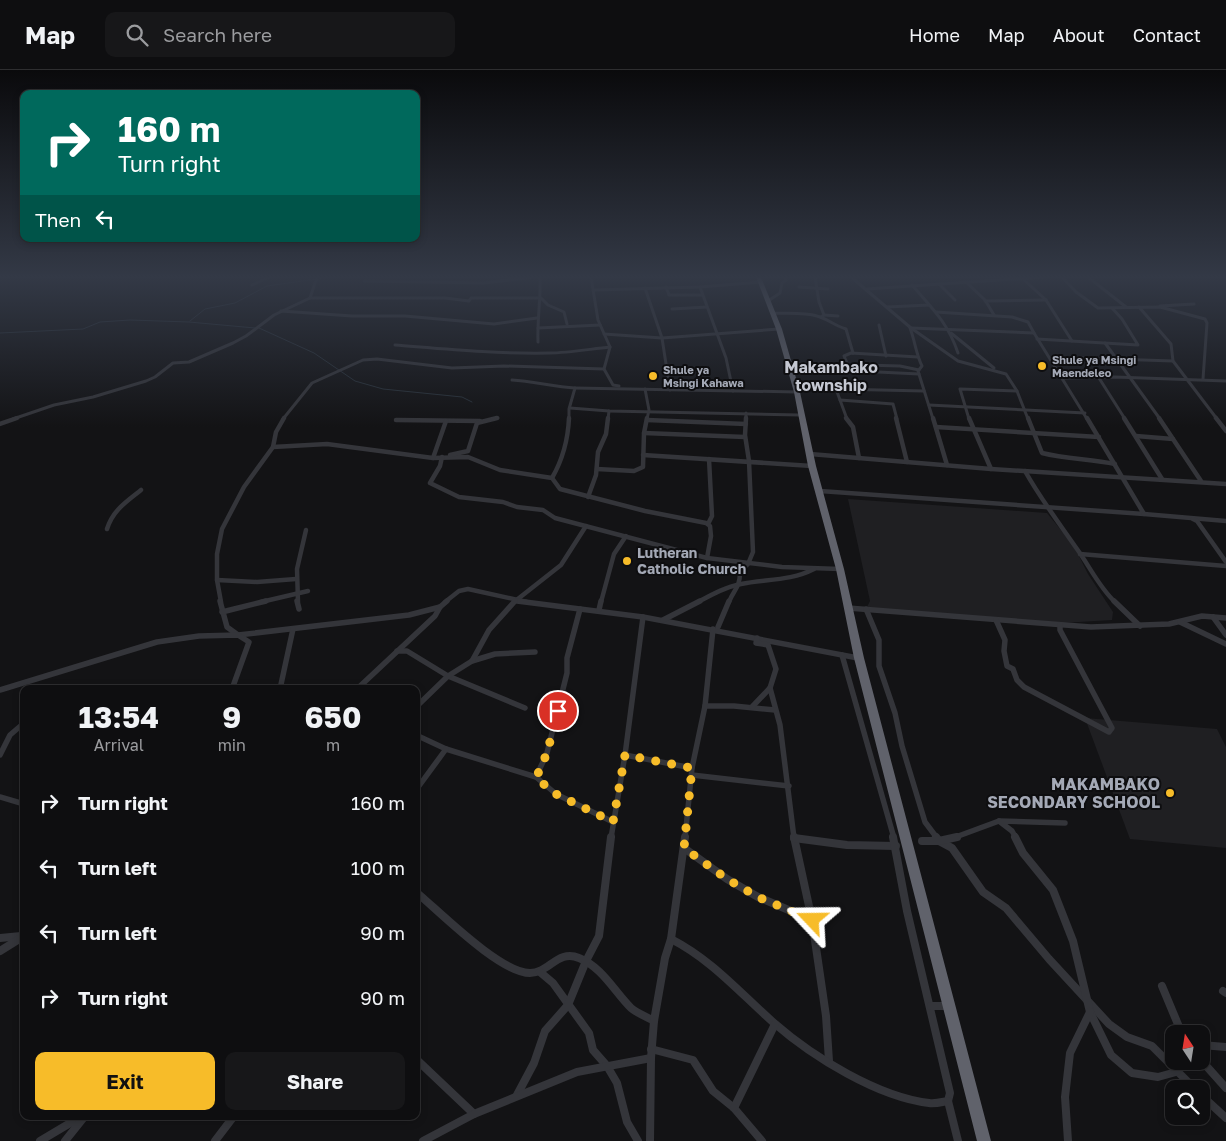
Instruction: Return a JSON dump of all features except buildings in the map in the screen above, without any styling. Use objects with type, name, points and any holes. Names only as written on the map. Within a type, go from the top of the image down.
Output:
[{"type":"highway","points":[[779,329],[797,392],[800,415],[840,569],[859,658],[984,1141]]},
{"type":"street","points":[[0,424],[54,405],[93,397],[146,381],[155,377],[173,363],[189,362],[233,343],[257,327]]},
{"type":"street","points":[[538,342],[538,328],[559,327]]},
{"type":"street","points":[[601,327],[610,346],[604,368],[613,385],[634,389]]},
{"type":"street","points":[[658,327],[662,338],[670,390]]},
{"type":"street","points":[[714,327],[726,358],[733,391]]},
{"type":"street","points":[[839,327],[846,329],[853,353]]},
{"type":"street","points":[[879,327],[886,356]]},
{"type":"street","points":[[946,327],[958,353]]},
{"type":"street","points":[[1031,327],[1085,413],[1144,514]]},
{"type":"street","points":[[1063,327],[1072,342]]},
{"type":"street","points":[[1037,339],[1139,344],[1128,327]]},
{"type":"street","points":[[1156,327],[1171,344],[1173,361],[1226,431]]},
{"type":"street","points":[[1203,379],[1207,327]]},
{"type":"street","points":[[911,328],[1034,333]]},
{"type":"street","points":[[911,328],[910,330],[916,343],[918,357],[922,366],[919,372],[947,465]]},
{"type":"street","points":[[911,328],[958,362],[1006,374],[1017,391],[1033,433],[1044,454],[1092,459],[1115,464]]},
{"type":"street","points":[[604,334],[662,338],[779,329]]},
{"type":"street","points":[[949,331],[966,342],[972,351],[1000,372]]},
{"type":"street","points":[[1105,343],[1131,378],[1201,482]]},
{"type":"street","points":[[395,345],[475,352],[516,353],[551,353],[610,346]]},
{"type":"street","points":[[789,363],[844,365],[847,363],[844,356],[853,353],[918,357]]},
{"type":"street","points":[[1053,357],[1173,361]]},
{"type":"street","points":[[233,685],[249,642],[227,627],[222,612],[217,580],[217,554],[222,529],[244,487],[273,447],[276,432],[286,414],[312,383],[363,360],[382,359],[452,368],[504,366],[604,368]]},
{"type":"street","points":[[864,365],[900,366],[919,372]]},
{"type":"street","points":[[878,372],[919,372]]},
{"type":"street","points":[[1063,378],[1203,379],[1226,381]]},
{"type":"street","points":[[1099,378],[1162,479]]},
{"type":"street","points":[[512,380],[528,381],[553,387],[575,388],[797,392]]},
{"type":"street","points":[[552,478],[562,461],[568,439],[570,408],[575,388]]},
{"type":"street","points":[[991,469],[964,407],[961,388],[1017,391]]},
{"type":"street","points":[[597,470],[634,471],[643,467],[644,433],[649,410],[645,389]]},
{"type":"street","points":[[858,458],[853,427],[842,411],[836,390],[893,398]]},
{"type":"street","points":[[840,400],[893,398],[924,391]]},
{"type":"street","points":[[893,398],[907,462]]},
{"type":"street","points":[[929,405],[1085,413]]},
{"type":"street","points":[[570,408],[608,411],[649,410],[800,415]]},
{"type":"street","points":[[588,496],[597,470],[598,452],[606,434],[608,411]]},
{"type":"street","points":[[650,1141],[651,1054],[654,1021],[664,958],[671,939],[684,848],[692,772],[705,706],[715,628],[723,618],[732,594],[740,584],[740,572],[748,564],[753,552],[749,461],[745,437],[746,413]]},
{"type":"street","points":[[396,420],[480,421],[498,418]]},
{"type":"street","points":[[647,420],[746,424]]},
{"type":"street","points":[[433,458],[446,421]]},
{"type":"street","points":[[480,421],[474,429],[471,446],[468,451],[445,457],[430,483],[432,486],[460,496],[543,510],[555,518],[707,558],[748,564],[840,569]]},
{"type":"street","points":[[936,427],[1099,437]]},
{"type":"street","points":[[644,433],[745,437]]},
{"type":"street","points":[[1136,436],[1173,439]]},
{"type":"street","points":[[273,447],[327,444],[433,458],[468,457],[500,470],[552,478]]},
{"type":"street","points":[[810,454],[991,469],[1226,484]]},
{"type":"street","points":[[643,455],[812,466]]},
{"type":"street","points":[[708,524],[712,516],[709,459]]},
{"type":"street","points":[[1025,471],[1102,591],[1140,626]]},
{"type":"street","points":[[552,478],[560,489],[645,511],[708,524]]},
{"type":"street","points":[[107,529],[110,517],[118,508],[141,490]]},
{"type":"street","points":[[820,491],[1226,521]]},
{"type":"street","points":[[1189,517],[1197,521],[1226,564]]},
{"type":"street","points":[[707,558],[711,536],[708,524]]},
{"type":"street","points":[[472,661],[490,630],[516,601],[561,565],[586,526]]},
{"type":"street","points":[[298,609],[296,579],[302,539],[306,530]]},
{"type":"street","points":[[599,610],[614,554],[626,536]]},
{"type":"street","points":[[1080,554],[1226,564]]},
{"type":"street","points":[[663,620],[676,615],[707,596],[740,584],[802,576],[815,569]]},
{"type":"street","points":[[217,580],[257,582],[296,579]]},
{"type":"street","points":[[361,685],[435,616],[440,607],[460,591],[468,589],[516,601],[599,610],[715,628],[859,658]]},
{"type":"street","points":[[222,612],[308,591]]},
{"type":"street","points":[[0,690],[157,642],[199,636],[238,635],[409,615],[440,607]]},
{"type":"street","points":[[848,608],[1060,625],[1140,626],[1180,622],[1202,616],[1226,618]]},
{"type":"street","points":[[536,778],[547,753],[565,681],[567,658],[580,609]]},
{"type":"street","points":[[866,609],[879,640],[879,666],[895,713],[902,746],[925,822],[939,841],[952,848],[983,892],[1006,908],[1049,959],[1109,1024],[1126,1037],[1152,1046],[1185,1080]]},
{"type":"street","points":[[517,1095],[534,1062],[545,1031],[568,1005],[586,961],[599,936],[613,822],[625,755],[643,617]]},
{"type":"street","points":[[1213,617],[1226,635]]},
{"type":"street","points":[[996,620],[1005,640],[1004,652],[1007,666],[1013,670],[1017,680],[1035,693],[1080,714],[1109,732],[1112,728],[1060,630],[1060,625]]},
{"type":"street","points":[[1180,622],[1226,644]]},
{"type":"street","points":[[281,685],[293,629]]},
{"type":"street","points":[[752,707],[770,688],[776,669],[768,645],[756,643],[757,638]]},
{"type":"street","points":[[396,651],[407,651],[448,676],[525,708]]},
{"type":"street","points":[[420,703],[448,676],[472,661],[498,654],[535,652]]},
{"type":"street","points":[[842,655],[896,846],[907,911],[931,1006],[950,1093],[948,1101],[959,1140]]},
{"type":"street","points":[[770,688],[780,725],[794,838],[812,920],[826,1016],[829,1061]]},
{"type":"street","points":[[705,706],[752,707],[775,710]]},
{"type":"street","points":[[0,755],[8,742],[10,734],[20,726]]},
{"type":"street","points":[[420,738],[446,749],[536,778],[556,794],[613,822]]},
{"type":"street","points":[[420,785],[446,749]]},
{"type":"street","points":[[625,755],[692,772],[788,786]]},
{"type":"street","points":[[0,797],[20,803]]},
{"type":"street","points":[[999,821],[1012,831],[1023,852],[1053,890],[1073,941],[1090,1012],[1111,1055],[1132,1073],[1158,1076],[1176,1072]]},
{"type":"street","points":[[922,841],[939,841],[999,821],[1065,823]]},
{"type":"street","points":[[794,838],[819,843],[896,846]]},
{"type":"street","points":[[684,848],[727,879],[758,897],[812,920]]},
{"type":"street","points":[[420,895],[452,922],[470,941],[506,964],[528,972],[540,972],[559,957],[578,957],[586,961],[602,973],[632,1009],[654,1021]]},
{"type":"street","points":[[0,938],[20,936]]},
{"type":"street","points":[[0,951],[20,938]]},
{"type":"street","points":[[671,939],[688,946],[703,957],[737,986],[775,1024],[829,1061],[877,1088],[924,1104],[940,1104],[948,1101]]},
{"type":"street","points":[[540,972],[553,983],[589,1032],[593,1050],[607,1066],[617,1083],[627,1122],[638,1141]]},
{"type":"street","points":[[1162,986],[1178,1025]]},
{"type":"street","points":[[931,1006],[950,1006]]},
{"type":"street","points":[[1068,1141],[1065,1097],[1070,1052],[1090,1012]]},
{"type":"street","points":[[734,1108],[775,1024]]},
{"type":"street","points":[[1210,1046],[1226,1047]]},
{"type":"street","points":[[423,1141],[474,1114],[577,1072],[651,1054],[693,1060],[714,1091],[734,1108],[762,1141]]},
{"type":"street","points":[[420,1063],[474,1114]]},
{"type":"street","points":[[1210,1070],[1226,1088]]},
{"type":"street","points":[[1210,1103],[1226,1118]]},
{"type":"street","points":[[40,1141],[77,1120]]},
{"type":"street","points":[[65,1141],[81,1120]]},
{"type":"street","points":[[216,1141],[231,1120]]},
{"type":"shaded area","points":[[848,499],[1047,513],[1074,546],[1088,574],[1113,612],[1112,620],[1045,624],[866,609],[870,601]]},
{"type":"shaded area","name":"MAKAMBAKO SECONDARY SCHOOL","points":[[1085,718],[1217,729],[1226,747],[1226,848],[1130,839]]},
{"type":"waterway","points":[[0,333],[83,329],[88,327]]},
{"type":"waterway","points":[[244,327],[255,328]]},
{"type":"waterway","points":[[259,328],[314,353],[355,381],[383,389],[462,397],[472,402]]},
{"type":"place","name":"Shule ya Msingi Maendeleo","points":[[1042,366]]},
{"type":"place","name":"Shule ya Msingi Kahawa","points":[[653,376]]},
{"type":"place","name":"Lutheran Catholic Church","points":[[627,561]]},
{"type":"place","name":"MAKAMBAKO SECONDARY SCHOOL","points":[[1170,793]]},
{"type":"district","name":"Makambako township","points":[[831,376]]},
{"type":"route","points":[[558,711],[547,753],[536,778],[556,794],[613,822],[625,755],[692,768],[684,848],[727,879],[758,897],[812,920]]}]
